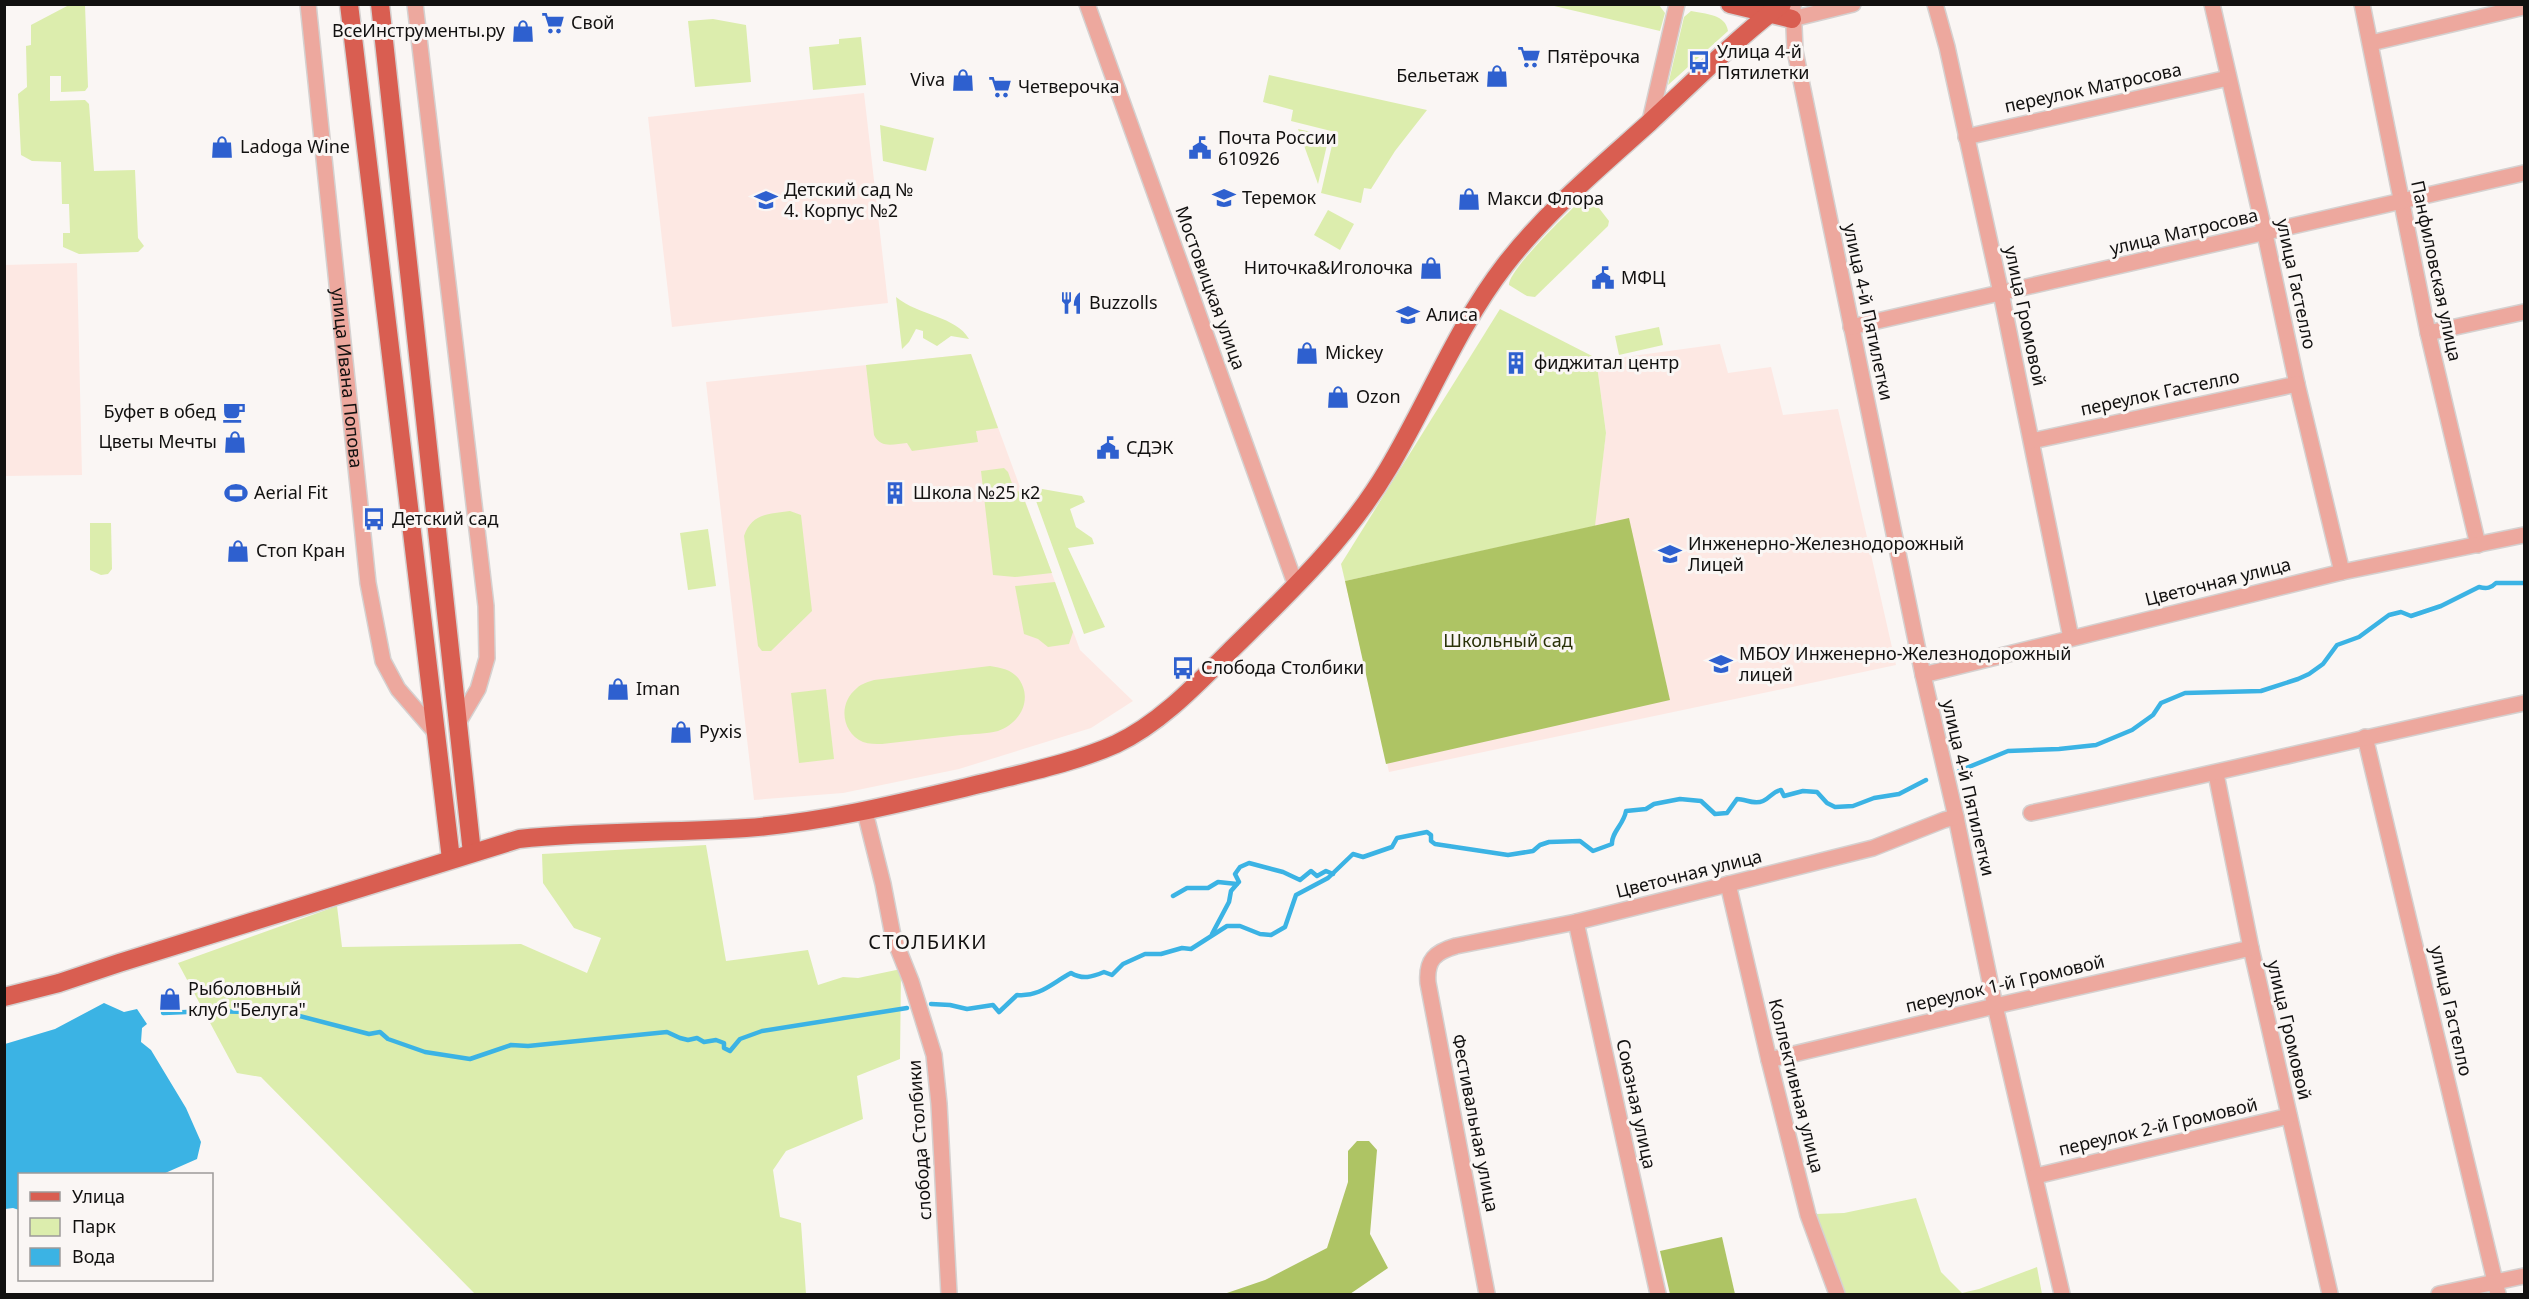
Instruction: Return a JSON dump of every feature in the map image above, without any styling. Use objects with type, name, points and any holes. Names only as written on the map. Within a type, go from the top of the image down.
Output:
[{"type":"main road","points":[[349,4],[451,859]]},
{"type":"main road","points":[[380,4],[472,853]]},
{"type":"main road","points":[[1730,4],[1785,10]]},
{"type":"main road","points":[[4,997],[59,983],[519,839],[747,828],[865,812],[1012,776],[1114,745],[1156,719],[1204,677],[1335,544],[1367,501],[1392,461],[1479,304],[1504,267],[1527,239],[1575,189],[1650,121],[1785,10]]},
{"type":"street","name":"улица Ивана Попова","points":[[308,4],[368,583],[383,661],[398,689],[436,733]]},
{"type":"street","points":[[415,4],[486,606],[487,658],[478,689],[458,723]]},
{"type":"street","name":"Мостовицкая улица","points":[[1087,4],[1296,586]]},
{"type":"street","points":[[1650,121],[1677,4]]},
{"type":"street","points":[[1785,10],[1853,4]]},
{"type":"street","name":"улица Громовой","points":[[1935,4],[1947,47],[2001,293],[2072,638]]},
{"type":"street","name":"улица Гастелло","points":[[2212,4],[2297,384],[2342,572]]},
{"type":"street","name":"Панфиловская улица","points":[[2362,4],[2428,333],[2478,545]]},
{"type":"street","points":[[2371,43],[2524,7]]},
{"type":"street","name":"улица 4-й Пятилетки","points":[[1785,10],[1923,675],[1956,817],[1995,1006],[2062,1294]]},
{"type":"street","name":"переулок Матросова","points":[[1966,136],[2228,78]]},
{"type":"street","name":"улица Матросова","points":[[1851,327],[2524,173]]},
{"type":"street","points":[[2428,333],[2524,312]]},
{"type":"street","name":"переулок Гастелло","points":[[2032,441],[2297,384]]},
{"type":"street","name":"Цветочная улица","points":[[1923,675],[2342,572],[2524,535]]},
{"type":"street","points":[[2031,813],[2216,774],[2366,737],[2524,704]]},
{"type":"street","name":"улица Гастелло","points":[[2366,737],[2497,1288]]},
{"type":"street","name":"улица Громовой","points":[[2216,774],[2251,948],[2330,1294]]},
{"type":"street","name":"слобода Столбики","points":[[865,812],[893,936],[911,981],[934,1055],[939,1104],[949,1294]]},
{"type":"street","name":"Цветочная улица","points":[[1431,959],[1440,950],[1576,922],[1873,848],[1956,817]]},
{"type":"street","name":"Коллективная улица","points":[[1728,884],[1812,1232],[1837,1294]]},
{"type":"street","name":"Союзная улица","points":[[1576,922],[1658,1294]]},
{"type":"street","name":"переулок 1-й Громовой","points":[[1769,1060],[2251,948]]},
{"type":"street","name":"Фестивальная улица","points":[[1431,959],[1428,968],[1428,983],[1487,1294]]},
{"type":"street","name":"переулок 2-й Громовой","points":[[2036,1176],[2289,1116]]},
{"type":"street","points":[[2439,1294],[2497,1288],[2524,1276]]},
{"type":"shaded area","name":"Детский сад № 4. Корпус №2","points":[[864,93],[888,303],[672,327],[648,117]]},
{"type":"shaded area","points":[[77,263],[82,475],[5,476],[5,265]]},
{"type":"shaded area","name":"Инженерно-Железнодорожный Лицей","points":[[1720,344],[1728,373],[1771,367],[1783,415],[1838,409],[1896,665],[1389,772],[1345,581],[1594,526],[1606,433],[1596,358],[1603,360]]},
{"type":"shaded area","points":[[971,354],[1080,650],[1133,701],[1091,728],[959,769],[843,793],[754,800],[706,382]]},
{"type":"green space","points":[[69,5],[85,5],[88,87],[85,91],[61,92],[61,76],[50,76],[50,101],[85,100],[89,104],[94,171],[135,170],[138,238],[144,246],[138,252],[79,254],[63,247],[63,233],[70,233],[69,204],[62,204],[61,162],[32,161],[21,155],[18,94],[27,87],[26,46],[31,45],[31,25]]},
{"type":"green space","points":[[1550,5],[1659,5],[1665,13],[1660,31]]},
{"type":"green space","points":[[1691,11],[1719,18],[1728,31],[1668,85],[1684,17]]},
{"type":"green space","points":[[713,19],[746,25],[751,82],[695,87],[688,21]]},
{"type":"green space","points":[[861,37],[866,85],[813,90],[809,47],[839,44],[839,39]]},
{"type":"green space","points":[[1269,75],[1427,110],[1395,151],[1371,189],[1364,188],[1361,203],[1321,193],[1335,132],[1291,121],[1293,110],[1263,102]]},
{"type":"green space","points":[[880,125],[934,138],[926,171],[883,161]]},
{"type":"green space","points":[[1298,129],[1329,136],[1318,184]]},
{"type":"green space","points":[[1588,194],[1609,221],[1608,226],[1535,297],[1527,296],[1509,285],[1511,278],[1529,253]]},
{"type":"green space","points":[[1328,210],[1354,224],[1340,250],[1314,235]]},
{"type":"green space","points":[[896,297],[955,325],[969,339],[951,336],[937,346],[923,338],[923,331],[916,329],[902,349]]},
{"type":"green space","points":[[1500,309],[1596,358],[1606,433],[1595,526],[1345,581],[1341,564]]},
{"type":"green space","points":[[1659,327],[1663,345],[1619,355],[1615,336]]},
{"type":"green space","points":[[971,354],[998,428],[976,431],[978,442],[912,451],[907,443],[888,445],[877,439],[874,435],[866,365]]},
{"type":"green space","points":[[1004,468],[1008,472],[1015,492],[1021,491],[1052,573],[1015,577],[993,575],[981,471]]},
{"type":"green space","points":[[1031,487],[1082,496],[1085,502],[1070,509],[1076,527],[1092,538],[1094,544],[1068,548],[1105,627],[1084,634]]},
{"type":"green space","points":[[790,511],[801,515],[812,611],[771,651],[762,651],[758,646],[744,536],[747,528],[762,516]]},
{"type":"green space","name":"Школьный сад","points":[[1629,518],[1670,700],[1386,764],[1345,581]]},
{"type":"green space","points":[[90,523],[111,523],[112,569],[108,574],[101,575],[90,570]]},
{"type":"green space","points":[[708,529],[716,586],[688,590],[680,533]]},
{"type":"green space","points":[[1055,582],[1073,632],[1069,644],[1048,647],[1038,639],[1024,634],[1015,586]]},
{"type":"green space","points":[[990,666],[1014,674],[1021,682],[1025,694],[1020,714],[1005,728],[998,731],[875,744],[863,742],[850,731],[846,724],[847,701],[857,688],[865,683]]},
{"type":"green space","points":[[826,689],[834,759],[799,763],[791,693]]},
{"type":"green space","points":[[706,845],[726,961],[808,950],[818,985],[843,977],[858,978],[901,969],[900,1059],[857,1076],[863,1119],[786,1151],[773,1170],[780,1217],[801,1223],[806,1294],[475,1294],[261,1077],[237,1073],[178,963],[337,906],[342,947],[521,944],[587,973],[601,938],[574,928],[543,883],[542,854]]},
{"type":"green space","points":[[1357,1141],[1369,1141],[1377,1150],[1370,1234],[1388,1268],[1350,1294],[1224,1294],[1265,1280],[1327,1248],[1348,1182],[1348,1151]]},
{"type":"green space","points":[[1916,1198],[1941,1272],[1962,1293],[2037,1267],[2042,1294],[1843,1294],[1816,1214],[1844,1213]]},
{"type":"green space","points":[[1722,1237],[1735,1294],[1670,1294],[1660,1251]]},
{"type":"water","points":[[104,1003],[124,1012],[137,1009],[147,1024],[142,1028],[141,1042],[151,1050],[186,1108],[201,1142],[197,1159],[165,1173],[18,1173],[18,1210],[5,1209],[5,1044],[55,1029]]},
{"type":"waterway","points":[[1959,771],[2008,751],[2096,745],[2132,730],[2153,715],[2161,703],[2185,693],[2261,691],[2298,679],[2323,664],[2337,645],[2359,637],[2389,615],[2401,612],[2411,616],[2441,606],[2479,587],[2489,588],[2496,583],[2524,583]]},
{"type":"waterway","points":[[931,1004],[967,1009],[993,1005],[999,1012],[1017,995],[1039,992],[1071,973],[1084,977],[1104,972],[1112,975],[1123,964],[1145,954],[1161,954],[1182,948],[1191,949],[1227,926],[1240,926],[1260,934],[1271,935],[1285,927],[1296,895],[1328,878],[1353,854],[1363,857],[1392,847],[1397,838],[1427,832],[1435,844],[1508,855],[1533,851],[1549,842],[1580,841],[1593,851],[1612,844],[1613,836],[1626,811],[1646,809],[1654,804],[1680,799],[1701,801],[1715,814],[1727,813],[1737,799],[1760,802],[1781,790],[1784,796],[1803,791],[1817,792],[1827,803],[1835,807],[1853,806],[1874,798],[1899,794],[1926,780]]},
{"type":"waterway","points":[[1173,896],[1187,888],[1208,888],[1218,882],[1237,884],[1239,882],[1235,874],[1240,867],[1249,863],[1283,872],[1300,880],[1311,871],[1317,876],[1326,871],[1333,874]]},
{"type":"waterway","points":[[1212,934],[1229,902],[1231,891],[1237,884]]},
{"type":"waterway","points":[[163,1013],[210,1011],[288,1013],[369,1034],[380,1032],[388,1039],[425,1052],[470,1059],[511,1045],[528,1046],[667,1032],[688,1040],[697,1038],[704,1042],[716,1040],[724,1043],[724,1048],[730,1051],[740,1039],[762,1031],[907,1008]]},
{"type":"place","name":"Свой","points":[[553,23]]},
{"type":"place","name":"ВсеИнструменты.ру","points":[[523,31]]},
{"type":"place","name":"Пятёрочка","points":[[1529,57]]},
{"type":"place","name":"Улица 4-й Пятилетки","points":[[1699,62]]},
{"type":"place","name":"Бельетаж","points":[[1497,76]]},
{"type":"place","name":"Viva","points":[[963,80]]},
{"type":"place","name":"Четверочка","points":[[1000,87]]},
{"type":"place","name":"Ladoga Wine","points":[[222,147]]},
{"type":"place","name":"Почта России 610926","points":[[1200,148]]},
{"type":"place","name":"Теремок","points":[[1224,198]]},
{"type":"place","name":"Макси Флора","points":[[1469,199]]},
{"type":"place","name":"Детский сад № 4. Корпус №2","points":[[766,200]]},
{"type":"place","name":"Ниточка&Иголочка","points":[[1431,268]]},
{"type":"place","name":"МФЦ","points":[[1603,278]]},
{"type":"place","name":"Buzzolls","points":[[1071,303]]},
{"type":"place","name":"Алиса","points":[[1408,315]]},
{"type":"place","name":"Mickey","points":[[1307,353]]},
{"type":"place","name":"фиджитал центр","points":[[1516,363]]},
{"type":"place","name":"Ozon","points":[[1338,397]]},
{"type":"place","name":"Буфет в обед","points":[[234,412]]},
{"type":"place","name":"Цветы Мечты","points":[[235,442]]},
{"type":"place","name":"СДЭК","points":[[1108,448]]},
{"type":"place","name":"Aerial Fit","points":[[236,493]]},
{"type":"place","name":"Школа №25 к2","points":[[895,493]]},
{"type":"place","name":"Детский сад","points":[[374,519]]},
{"type":"place","name":"Стоп Кран","points":[[238,551]]},
{"type":"place","name":"Инженерно-Железнодорожный Лицей","points":[[1670,554]]},
{"type":"place","name":"МБОУ Инженерно-Железнодорожный лицей","points":[[1721,664]]},
{"type":"place","name":"Слобода Столбики","points":[[1183,668]]},
{"type":"place","name":"Iman","points":[[618,689]]},
{"type":"place","name":"Pyxis","points":[[681,732]]},
{"type":"place","name":"Рыболовный клуб \"Белуга\"","points":[[170,999]]},
{"type":"district","name":"СТОЛБИКИ","points":[[928,942]]}]
